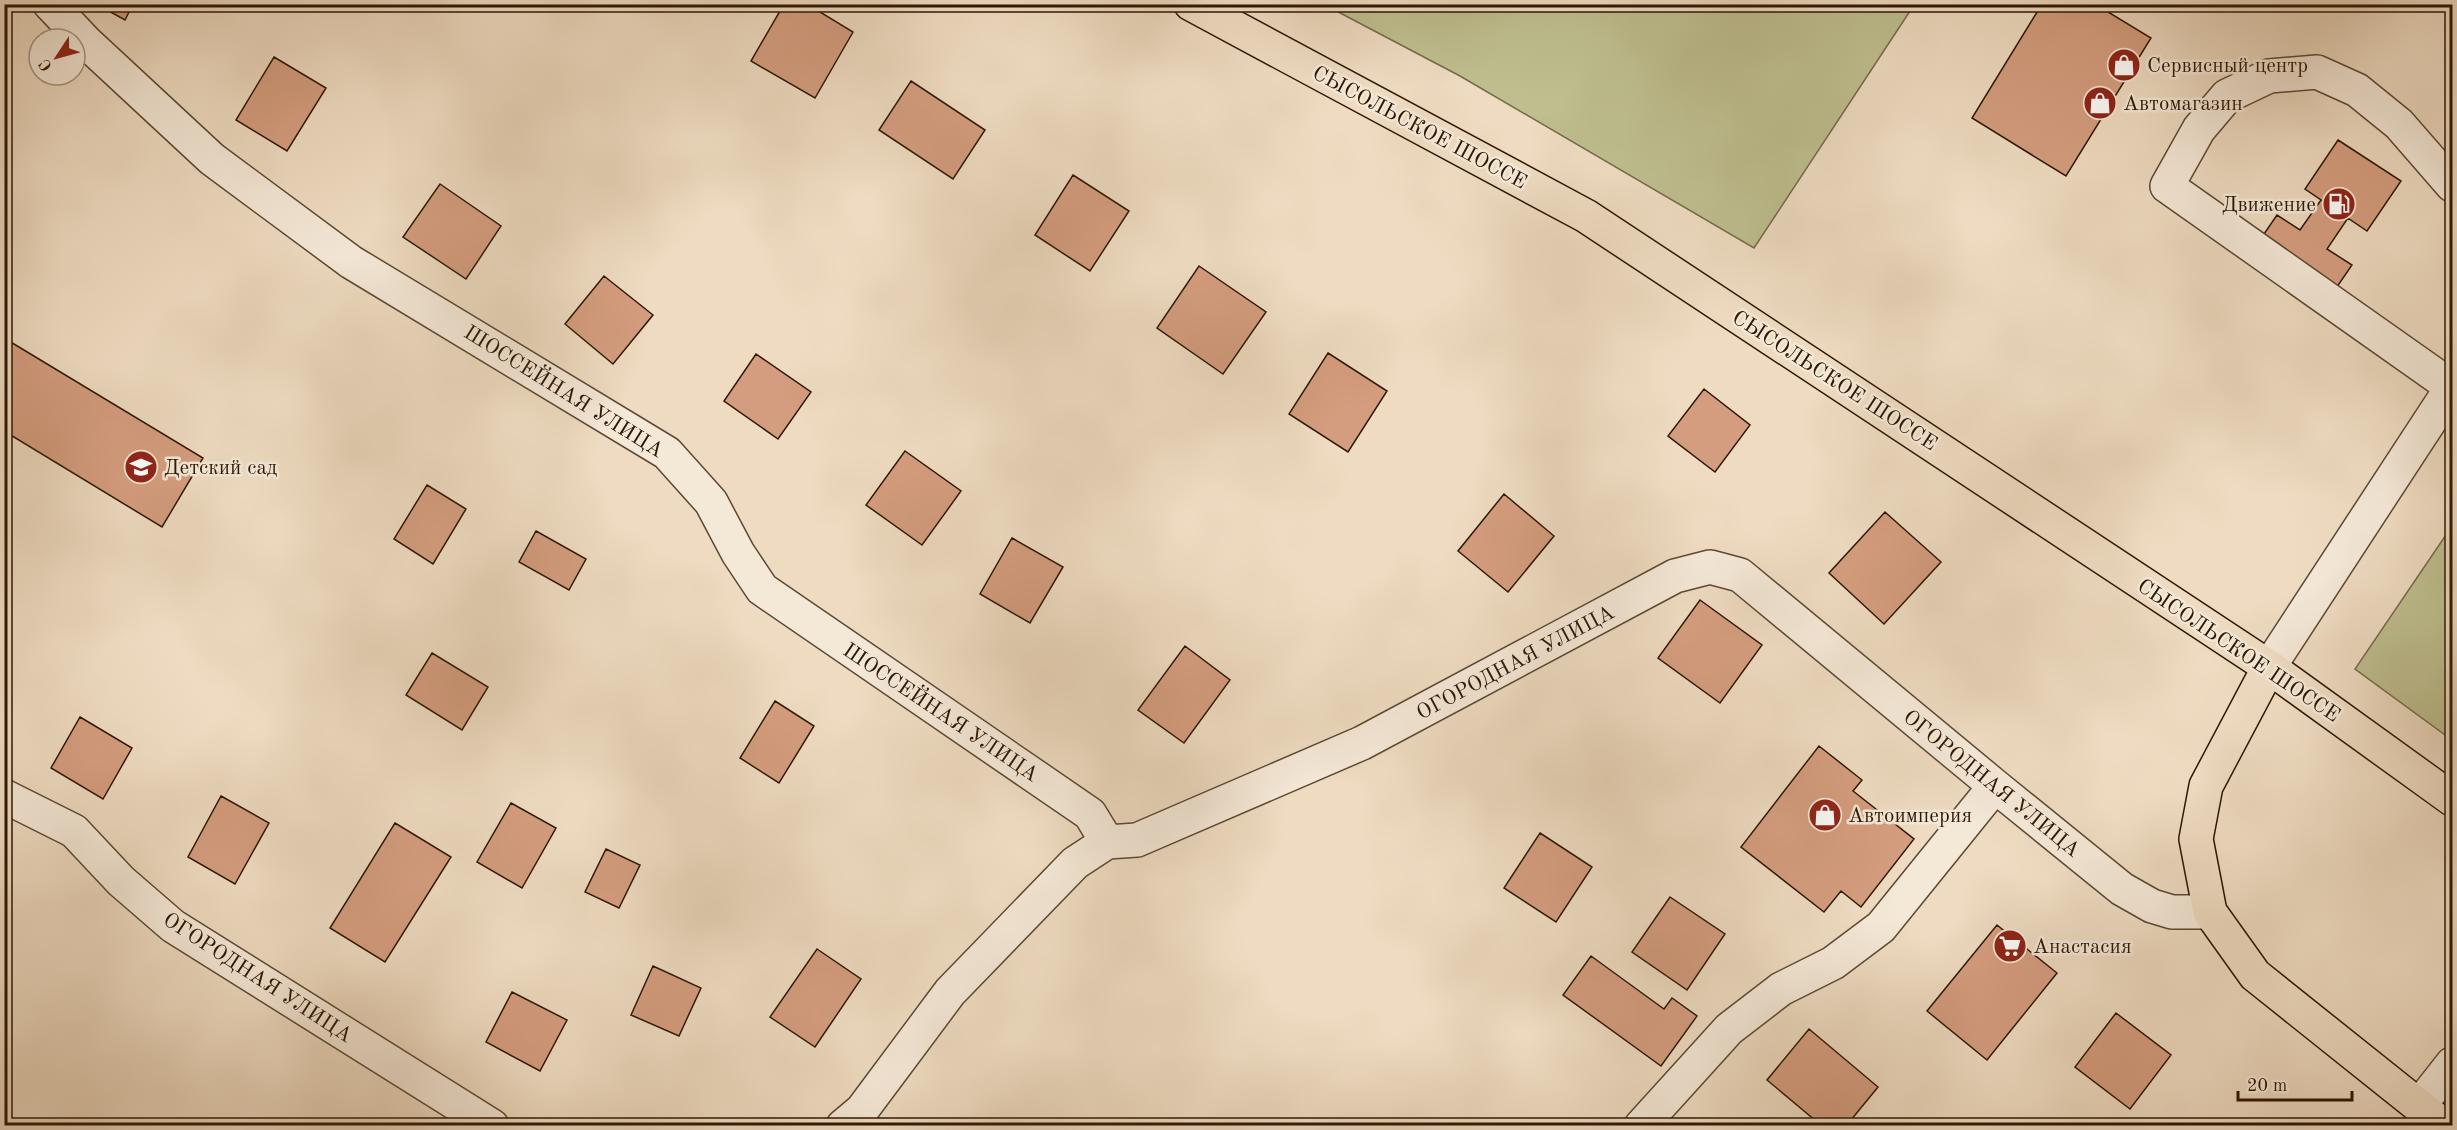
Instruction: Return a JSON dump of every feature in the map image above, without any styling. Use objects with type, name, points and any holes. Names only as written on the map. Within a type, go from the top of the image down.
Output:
[{"type":"main road","name":"СЫСОЛЬСКОЕ ШОССЕ","points":[[1191,4],[1586,216],[2269,667],[2452,799]]},
{"type":"main road","points":[[2269,667],[2206,786],[2196,839],[2210,912],[2255,975],[2444,1125]]},
{"type":"street","name":"ШОССЕЙНАЯ УЛИЦА","points":[[50,4],[86,42],[212,159],[351,262],[667,453],[711,502],[738,553],[762,589],[1090,814],[1107,842]]},
{"type":"street","points":[[2269,667],[2452,387],[2166,186],[2199,129],[2227,96],[2269,76],[2317,72],[2357,90],[2399,124],[2452,184]]},
{"type":"street","name":"ОГОРОДНАЯ УЛИЦА","points":[[1107,842],[1137,840],[1362,743],[1675,576],[1710,567],[1740,575],[2122,889],[2152,906],[2172,912],[2210,912]]},
{"type":"street","points":[[1641,1125],[1729,1029],[1781,989],[1833,963],[1881,927],[1995,786]]},
{"type":"street","name":"ОГОРОДНАЯ УЛИЦА","points":[[4,796],[74,831],[121,881],[173,926],[492,1125]]},
{"type":"street","points":[[843,1125],[862,1110],[950,992],[1075,864],[1107,842]]},
{"type":"street","points":[[2419,1106],[2452,1064]]},
{"type":"green space","points":[[1914,4],[1754,248],[1460,76],[1325,5]]},
{"type":"green space","points":[[2452,526],[2452,740],[2355,669]]},
{"type":"building","points":[[96,4],[133,4],[125,20]]},
{"type":"building","points":[[784,4],[807,4],[853,32],[815,98],[751,61]]},
{"type":"building","points":[[2042,4],[2095,4],[2151,38],[2066,176],[1972,118]]},
{"type":"building","points":[[274,57],[326,88],[287,151],[236,120]]},
{"type":"building","points":[[911,81],[985,130],[953,179],[879,130]]},
{"type":"building","points":[[2338,140],[2401,181],[2367,231],[2305,189]]},
{"type":"building","points":[[1073,175],[1129,211],[1090,271],[1035,235]]},
{"type":"building","points":[[440,184],[501,226],[466,279],[403,237]]},
{"type":"building","points":[[2321,200],[2348,218],[2327,249],[2352,265],[2330,297],[2255,247],[2277,215],[2300,230]]},
{"type":"building","points":[[1199,266],[1266,312],[1223,374],[1157,328]]},
{"type":"building","points":[[604,276],[653,315],[613,364],[565,324]]},
{"type":"building","points":[[4,338],[203,458],[162,527],[4,431]]},
{"type":"building","points":[[1328,353],[1387,391],[1348,452],[1289,414]]},
{"type":"building","points":[[756,354],[811,392],[778,439],[724,401]]},
{"type":"building","points":[[1704,389],[1750,425],[1715,472],[1668,436]]},
{"type":"building","points":[[905,451],[961,491],[922,545],[866,505]]},
{"type":"building","points":[[427,485],[466,509],[433,564],[394,539]]},
{"type":"building","points":[[1504,494],[1554,536],[1508,592],[1458,551]]},
{"type":"building","points":[[1885,512],[1941,562],[1884,624],[1829,573]]},
{"type":"building","points":[[536,531],[586,559],[569,590],[519,562]]},
{"type":"building","points":[[1012,538],[1063,567],[1030,623],[980,594]]},
{"type":"building","points":[[1700,600],[1762,645],[1720,703],[1658,658]]},
{"type":"building","points":[[1185,646],[1230,680],[1184,743],[1138,710]]},
{"type":"building","points":[[432,653],[488,687],[462,730],[406,695]]},
{"type":"building","points":[[775,701],[814,726],[779,783],[740,758]]},
{"type":"building","points":[[80,717],[132,748],[103,799],[51,768]]},
{"type":"building","name":"Автоимперия","points":[[1819,746],[1862,780],[1853,791],[1914,839],[1861,907],[1841,891],[1824,912],[1741,847]]},
{"type":"building","points":[[221,796],[269,823],[235,884],[188,857]]},
{"type":"building","points":[[511,803],[556,828],[522,888],[477,862]]},
{"type":"building","points":[[395,823],[451,857],[385,962],[330,928]]},
{"type":"building","points":[[1540,833],[1592,867],[1556,922],[1504,888]]},
{"type":"building","points":[[606,849],[640,865],[619,908],[585,892]]},
{"type":"building","points":[[1670,897],[1725,934],[1687,990],[1632,952]]},
{"type":"building","points":[[1997,925],[2057,973],[1987,1060],[1927,1011]]},
{"type":"building","points":[[817,949],[861,979],[815,1047],[770,1017]]},
{"type":"building","points":[[1591,956],[1664,1009],[1672,998],[1697,1016],[1661,1066],[1563,995]]},
{"type":"building","points":[[653,966],[701,988],[679,1036],[631,1015]]},
{"type":"building","points":[[512,992],[567,1020],[540,1071],[486,1042]]},
{"type":"building","points":[[2116,1013],[2171,1055],[2130,1109],[2075,1067]]},
{"type":"building","points":[[1809,1029],[1878,1087],[1846,1126],[1822,1126],[1767,1080]]},
{"type":"place","name":"Сервисный центр","points":[[2124,65]]},
{"type":"place","name":"Автомагазин","points":[[2100,103]]},
{"type":"place","name":"Движение","points":[[2339,204]]},
{"type":"place","name":"Детский сад","points":[[141,467]]},
{"type":"place","name":"Автоимперия","points":[[1825,815]]},
{"type":"place","name":"Анастасия","points":[[2010,946]]}]
